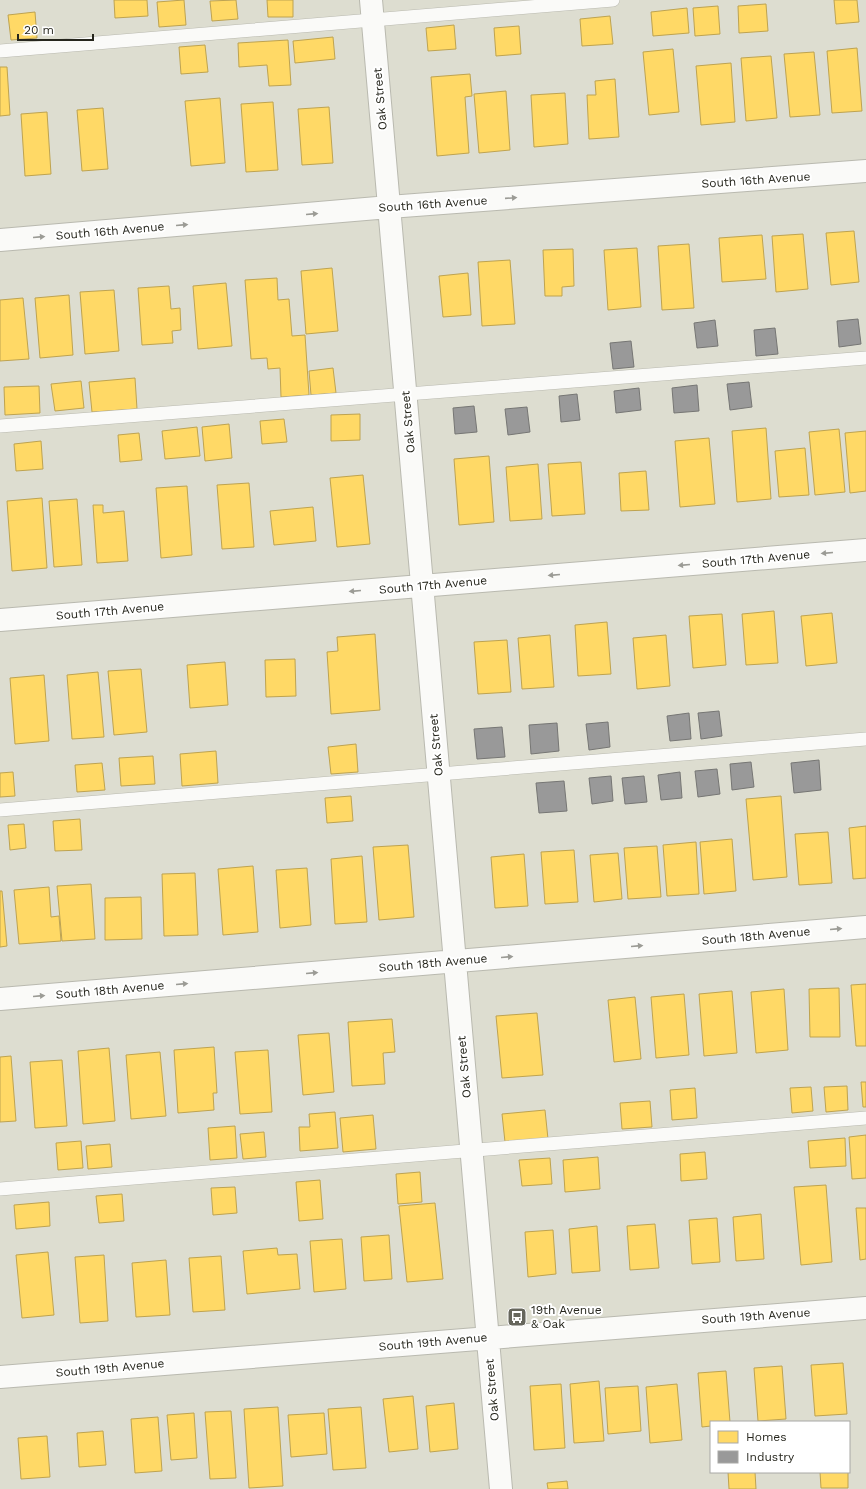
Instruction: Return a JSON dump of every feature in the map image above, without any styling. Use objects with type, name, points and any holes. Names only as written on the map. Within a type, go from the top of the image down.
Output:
[{"type":"street","name":"Oak Street","points":[[372,10],[501,1489]]},
{"type":"street","name":"South 16th Avenue","points":[[0,240],[389,207],[866,171]]},
{"type":"street","name":"South 17th Avenue","points":[[0,620],[866,550]]},
{"type":"street","name":"South 18th Avenue","points":[[0,999],[866,927]]},
{"type":"street","name":"South 19th Avenue","points":[[0,1377],[866,1308]]},
{"type":"lane","points":[[0,51],[372,10],[613,0]]},
{"type":"lane","points":[[0,426],[866,358]]},
{"type":"lane","points":[[0,810],[866,739]]},
{"type":"lane","points":[[0,1189],[866,1118]]},
{"type":"building: Homes","points":[[114,0],[147,0],[148,16],[115,18]]},
{"type":"building: Homes","points":[[184,0],[186,25],[159,27],[157,2]]},
{"type":"building: Homes","points":[[236,0],[238,19],[212,21],[210,1]]},
{"type":"building: Homes","points":[[267,0],[293,0],[293,17],[268,17]]},
{"type":"building: Homes","points":[[834,0],[857,0],[859,22],[836,24]]},
{"type":"building: Homes","points":[[766,4],[768,31],[739,33],[738,6]]},
{"type":"building: Homes","points":[[718,6],[720,34],[695,36],[693,8]]},
{"type":"building: Homes","points":[[687,8],[689,33],[653,36],[651,12]]},
{"type":"building: Homes","points":[[35,12],[37,38],[11,40],[8,15]]},
{"type":"building: Homes","points":[[610,16],[613,44],[582,46],[580,19]]},
{"type":"building: Homes","points":[[454,25],[456,49],[428,51],[426,28]]},
{"type":"building: Homes","points":[[519,26],[521,54],[496,56],[494,28]]},
{"type":"building: Homes","points":[[333,37],[335,59],[295,63],[293,41]]},
{"type":"building: Homes","points":[[288,40],[291,85],[269,86],[267,65],[239,67],[238,43]]},
{"type":"building: Homes","points":[[205,45],[208,72],[181,74],[179,47]]},
{"type":"building: Homes","points":[[857,48],[862,111],[832,113],[827,51]]},
{"type":"building: Homes","points":[[673,49],[679,112],[649,115],[643,52]]},
{"type":"building: Homes","points":[[814,52],[820,115],[790,117],[784,54]]},
{"type":"building: Homes","points":[[771,56],[777,118],[746,121],[741,58]]},
{"type":"building: Homes","points":[[731,63],[735,122],[701,125],[696,66]]},
{"type":"building: Homes","points":[[0,67],[7,67],[10,115],[0,116]]},
{"type":"building: Homes","points":[[470,74],[472,96],[465,97],[469,153],[437,156],[431,77]]},
{"type":"building: Homes","points":[[615,79],[619,137],[589,139],[587,95],[596,95],[595,81]]},
{"type":"building: Homes","points":[[506,91],[510,150],[479,153],[474,94]]},
{"type":"building: Homes","points":[[565,93],[568,144],[534,147],[531,95]]},
{"type":"building: Homes","points":[[220,98],[225,163],[191,166],[185,101]]},
{"type":"building: Homes","points":[[273,102],[278,170],[246,172],[241,104]]},
{"type":"building: Homes","points":[[329,107],[333,163],[302,165],[298,109]]},
{"type":"building: Homes","points":[[103,108],[108,169],[82,171],[77,110]]},
{"type":"building: Homes","points":[[47,112],[51,174],[25,176],[21,114]]},
{"type":"building: Homes","points":[[854,231],[859,282],[831,285],[826,233]]},
{"type":"building: Homes","points":[[803,234],[808,289],[776,292],[772,236]]},
{"type":"building: Homes","points":[[762,235],[766,279],[722,282],[719,238]]},
{"type":"building: Homes","points":[[689,244],[694,308],[662,310],[658,246]]},
{"type":"building: Homes","points":[[637,248],[641,307],[608,310],[604,250]]},
{"type":"building: Homes","points":[[573,249],[574,286],[562,287],[562,296],[545,296],[543,250]]},
{"type":"building: Homes","points":[[510,260],[515,324],[482,326],[478,262]]},
{"type":"building: Homes","points":[[332,268],[338,331],[306,334],[301,271]]},
{"type":"building: Homes","points":[[468,273],[471,315],[443,317],[439,276]]},
{"type":"building: Homes","points":[[277,278],[278,300],[289,299],[292,336],[305,335],[309,395],[281,397],[280,368],[268,369],[267,358],[251,359],[245,280]]},
{"type":"building: Homes","points":[[226,283],[232,346],[198,349],[193,286]]},
{"type":"building: Homes","points":[[169,286],[171,309],[180,308],[181,330],[172,331],[173,343],[142,345],[138,288]]},
{"type":"building: Homes","points":[[114,290],[119,351],[85,354],[80,292]]},
{"type":"building: Homes","points":[[69,295],[73,355],[40,358],[35,298]]},
{"type":"building: Homes","points":[[23,298],[29,359],[0,361],[0,300]]},
{"type":"building: Homes","points":[[333,368],[336,393],[311,395],[309,371]]},
{"type":"building: Homes","points":[[135,378],[137,409],[92,412],[89,382]]},
{"type":"building: Homes","points":[[81,381],[84,408],[55,411],[51,384]]},
{"type":"building: Homes","points":[[39,386],[40,413],[5,415],[4,387]]},
{"type":"building: Homes","points":[[360,414],[360,440],[331,441],[331,415]]},
{"type":"building: Homes","points":[[284,419],[287,442],[262,444],[260,421]]},
{"type":"building: Homes","points":[[229,424],[232,458],[205,461],[202,427]]},
{"type":"building: Homes","points":[[197,427],[200,456],[165,459],[162,431]]},
{"type":"building: Homes","points":[[766,428],[771,499],[737,502],[732,431]]},
{"type":"building: Homes","points":[[839,429],[845,492],[815,495],[809,432]]},
{"type":"building: Homes","points":[[866,431],[866,491],[850,493],[845,433]]},
{"type":"building: Homes","points":[[139,433],[142,460],[120,462],[118,435]]},
{"type":"building: Homes","points":[[709,438],[715,504],[680,507],[675,441]]},
{"type":"building: Homes","points":[[41,441],[43,469],[16,471],[14,444]]},
{"type":"building: Homes","points":[[805,448],[809,495],[779,497],[775,451]]},
{"type":"building: Homes","points":[[489,456],[494,522],[459,525],[454,459]]},
{"type":"building: Homes","points":[[581,462],[585,514],[552,516],[548,464]]},
{"type":"building: Homes","points":[[538,464],[542,519],[510,521],[506,467]]},
{"type":"building: Homes","points":[[646,471],[649,510],[621,511],[619,473]]},
{"type":"building: Homes","points":[[363,475],[370,544],[337,547],[330,478]]},
{"type":"building: Homes","points":[[249,483],[254,547],[222,549],[217,485]]},
{"type":"building: Homes","points":[[187,486],[192,555],[161,558],[156,488]]},
{"type":"building: Homes","points":[[42,498],[47,568],[12,571],[7,501]]},
{"type":"building: Homes","points":[[77,499],[82,565],[54,567],[49,501]]},
{"type":"building: Homes","points":[[93,505],[103,505],[103,513],[124,511],[128,561],[97,563]]},
{"type":"building: Homes","points":[[313,507],[316,541],[274,545],[270,511]]},
{"type":"building: Homes","points":[[774,611],[778,663],[746,665],[742,614]]},
{"type":"building: Homes","points":[[832,613],[837,663],[806,666],[801,616]]},
{"type":"building: Homes","points":[[722,614],[726,665],[693,668],[689,616]]},
{"type":"building: Homes","points":[[607,622],[611,674],[578,676],[575,625]]},
{"type":"building: Homes","points":[[375,634],[380,710],[331,714],[327,652],[338,651],[337,637]]},
{"type":"building: Homes","points":[[550,635],[554,687],[522,689],[518,638]]},
{"type":"building: Homes","points":[[666,635],[670,686],[637,689],[633,638]]},
{"type":"building: Homes","points":[[507,640],[511,692],[478,694],[474,642]]},
{"type":"building: Homes","points":[[295,659],[296,696],[266,697],[265,660]]},
{"type":"building: Homes","points":[[225,662],[228,705],[190,708],[187,665]]},
{"type":"building: Homes","points":[[141,669],[147,732],[114,735],[108,671]]},
{"type":"building: Homes","points":[[98,672],[104,737],[72,739],[67,675]]},
{"type":"building: Homes","points":[[44,675],[49,741],[15,744],[10,678]]},
{"type":"building: Homes","points":[[356,744],[358,772],[331,774],[328,747]]},
{"type":"building: Homes","points":[[216,751],[218,783],[182,786],[180,754]]},
{"type":"building: Homes","points":[[153,756],[155,784],[121,786],[119,758]]},
{"type":"building: Homes","points":[[102,763],[105,790],[77,792],[75,765]]},
{"type":"building: Homes","points":[[13,772],[15,796],[0,797],[0,773]]},
{"type":"building: Homes","points":[[351,796],[353,821],[327,823],[325,798]]},
{"type":"building: Homes","points":[[781,796],[787,877],[753,880],[746,799]]},
{"type":"building: Homes","points":[[80,819],[82,850],[55,851],[53,821]]},
{"type":"building: Homes","points":[[24,824],[26,848],[10,850],[8,825]]},
{"type":"building: Homes","points":[[866,826],[866,878],[853,879],[849,828]]},
{"type":"building: Homes","points":[[828,832],[832,883],[799,885],[795,834]]},
{"type":"building: Homes","points":[[732,839],[736,891],[704,894],[700,842]]},
{"type":"building: Homes","points":[[696,842],[699,894],[667,896],[663,845]]},
{"type":"building: Homes","points":[[408,845],[414,917],[379,920],[373,847]]},
{"type":"building: Homes","points":[[657,846],[661,897],[628,899],[624,848]]},
{"type":"building: Homes","points":[[574,850],[578,902],[545,904],[541,852]]},
{"type":"building: Homes","points":[[618,853],[622,899],[594,902],[590,855]]},
{"type":"building: Homes","points":[[524,854],[528,906],[495,908],[491,857]]},
{"type":"building: Homes","points":[[362,856],[367,922],[335,924],[331,859]]},
{"type":"building: Homes","points":[[253,866],[258,932],[223,935],[218,869]]},
{"type":"building: Homes","points":[[307,868],[311,925],[280,928],[276,870]]},
{"type":"building: Homes","points":[[195,873],[198,935],[164,936],[162,874]]},
{"type":"building: Homes","points":[[91,884],[95,939],[62,941],[57,886]]},
{"type":"building: Homes","points":[[49,887],[51,917],[59,916],[61,941],[19,944],[14,890]]},
{"type":"building: Homes","points":[[0,891],[2,891],[7,946],[0,947]]},
{"type":"building: Homes","points":[[141,897],[142,939],[105,940],[105,898]]},
{"type":"building: Homes","points":[[866,984],[866,1046],[856,1046],[851,985]]},
{"type":"building: Homes","points":[[839,988],[840,1037],[810,1037],[809,989]]},
{"type":"building: Homes","points":[[784,989],[788,1050],[756,1053],[751,992]]},
{"type":"building: Homes","points":[[732,991],[737,1053],[704,1056],[699,994]]},
{"type":"building: Homes","points":[[684,994],[689,1055],[656,1058],[651,997]]},
{"type":"building: Homes","points":[[635,997],[641,1059],[614,1062],[608,1000]]},
{"type":"building: Homes","points":[[537,1013],[543,1075],[502,1078],[496,1016]]},
{"type":"building: Homes","points":[[392,1019],[395,1052],[383,1053],[385,1084],[352,1086],[348,1022]]},
{"type":"building: Homes","points":[[329,1033],[334,1092],[303,1095],[298,1035]]},
{"type":"building: Homes","points":[[214,1047],[217,1093],[213,1093],[214,1110],[178,1113],[174,1050]]},
{"type":"building: Homes","points":[[109,1048],[115,1121],[83,1124],[78,1051]]},
{"type":"building: Homes","points":[[268,1050],[272,1112],[240,1114],[235,1052]]},
{"type":"building: Homes","points":[[160,1052],[166,1116],[131,1119],[126,1055]]},
{"type":"building: Homes","points":[[11,1056],[16,1121],[0,1122],[0,1057]]},
{"type":"building: Homes","points":[[62,1060],[67,1126],[35,1128],[30,1062]]},
{"type":"building: Homes","points":[[861,1082],[866,1082],[866,1107],[863,1107]]},
{"type":"building: Homes","points":[[847,1086],[848,1110],[826,1112],[824,1087]]},
{"type":"building: Homes","points":[[811,1087],[813,1111],[792,1113],[790,1088]]},
{"type":"building: Homes","points":[[695,1088],[697,1118],[672,1120],[670,1090]]},
{"type":"building: Homes","points":[[650,1101],[652,1127],[622,1129],[620,1103]]},
{"type":"building: Homes","points":[[545,1110],[548,1139],[505,1142],[502,1114]]},
{"type":"building: Homes","points":[[335,1112],[338,1148],[300,1151],[299,1127],[310,1127],[309,1114]]},
{"type":"building: Homes","points":[[373,1115],[376,1149],[343,1152],[340,1118]]},
{"type":"building: Homes","points":[[235,1126],[237,1158],[210,1160],[208,1128]]},
{"type":"building: Homes","points":[[264,1132],[266,1157],[243,1159],[240,1134]]},
{"type":"building: Homes","points":[[866,1135],[866,1178],[852,1179],[849,1137]]},
{"type":"building: Homes","points":[[845,1138],[846,1166],[810,1168],[808,1141]]},
{"type":"building: Homes","points":[[81,1141],[83,1168],[58,1170],[56,1143]]},
{"type":"building: Homes","points":[[110,1144],[112,1167],[88,1169],[86,1146]]},
{"type":"building: Homes","points":[[705,1152],[707,1179],[681,1181],[680,1154]]},
{"type":"building: Homes","points":[[598,1157],[600,1189],[565,1192],[563,1160]]},
{"type":"building: Homes","points":[[550,1158],[552,1184],[522,1186],[519,1160]]},
{"type":"building: Homes","points":[[420,1172],[422,1202],[398,1204],[396,1174]]},
{"type":"building: Homes","points":[[320,1180],[323,1219],[299,1221],[296,1182]]},
{"type":"building: Homes","points":[[826,1185],[832,1262],[801,1265],[794,1187]]},
{"type":"building: Homes","points":[[235,1187],[237,1213],[213,1215],[211,1188]]},
{"type":"building: Homes","points":[[122,1194],[124,1221],[99,1223],[96,1196]]},
{"type":"building: Homes","points":[[49,1202],[50,1226],[16,1229],[14,1205]]},
{"type":"building: Homes","points":[[435,1203],[443,1279],[407,1282],[399,1206]]},
{"type":"building: Homes","points":[[856,1208],[866,1208],[866,1259],[860,1260]]},
{"type":"building: Homes","points":[[761,1214],[764,1259],[736,1261],[733,1217]]},
{"type":"building: Homes","points":[[717,1218],[720,1262],[692,1264],[689,1220]]},
{"type":"building: Homes","points":[[655,1224],[659,1268],[630,1270],[627,1226]]},
{"type":"building: Homes","points":[[597,1226],[600,1271],[572,1273],[569,1229]]},
{"type":"building: Homes","points":[[553,1230],[556,1274],[528,1277],[525,1232]]},
{"type":"building: Homes","points":[[389,1235],[392,1279],[364,1281],[361,1237]]},
{"type":"building: Homes","points":[[342,1239],[346,1289],[314,1292],[310,1241]]},
{"type":"building: Homes","points":[[277,1248],[278,1255],[297,1254],[300,1289],[247,1294],[243,1251]]},
{"type":"building: Homes","points":[[48,1252],[54,1315],[22,1318],[16,1255]]},
{"type":"building: Homes","points":[[104,1255],[108,1321],[80,1323],[75,1257]]},
{"type":"building: Homes","points":[[221,1256],[225,1310],[193,1312],[189,1258]]},
{"type":"building: Homes","points":[[166,1260],[170,1315],[136,1317],[132,1263]]},
{"type":"building: Homes","points":[[843,1363],[847,1414],[815,1416],[811,1365]]},
{"type":"building: Homes","points":[[782,1366],[786,1419],[758,1421],[754,1368]]},
{"type":"building: Homes","points":[[726,1371],[730,1421],[710,1421],[710,1426],[702,1427],[698,1373]]},
{"type":"building: Homes","points":[[599,1381],[604,1441],[574,1443],[570,1384]]},
{"type":"building: Homes","points":[[561,1384],[565,1448],[534,1450],[530,1386]]},
{"type":"building: Homes","points":[[677,1384],[682,1440],[650,1443],[646,1387]]},
{"type":"building: Homes","points":[[638,1386],[641,1431],[608,1434],[605,1388]]},
{"type":"building: Homes","points":[[413,1396],[418,1449],[389,1452],[383,1399]]},
{"type":"building: Homes","points":[[454,1403],[458,1449],[430,1452],[426,1406]]},
{"type":"building: Homes","points":[[278,1407],[283,1486],[249,1488],[244,1409]]},
{"type":"building: Homes","points":[[361,1407],[366,1468],[333,1470],[328,1409]]},
{"type":"building: Homes","points":[[231,1411],[236,1478],[210,1479],[205,1412]]},
{"type":"building: Homes","points":[[194,1413],[197,1458],[171,1460],[167,1415]]},
{"type":"building: Homes","points":[[324,1413],[327,1454],[291,1457],[288,1415]]},
{"type":"building: Homes","points":[[158,1417],[162,1471],[135,1473],[131,1419]]},
{"type":"building: Homes","points":[[103,1431],[106,1465],[79,1467],[77,1433]]},
{"type":"building: Homes","points":[[47,1436],[50,1477],[21,1479],[18,1438]]},
{"type":"building: Homes","points":[[728,1473],[755,1473],[756,1489],[729,1489]]},
{"type":"building: Homes","points":[[820,1473],[848,1473],[848,1488],[821,1488]]},
{"type":"building: Homes","points":[[567,1481],[568,1489],[548,1489],[547,1483]]},
{"type":"building: Industry","points":[[858,319],[861,344],[839,347],[837,321]]},
{"type":"building: Industry","points":[[715,320],[718,346],[697,348],[694,323]]},
{"type":"building: Industry","points":[[775,328],[778,354],[756,356],[754,330]]},
{"type":"building: Industry","points":[[631,341],[634,367],[613,369],[610,343]]},
{"type":"building: Industry","points":[[749,382],[752,407],[730,410],[727,384]]},
{"type":"building: Industry","points":[[697,385],[699,411],[674,413],[672,388]]},
{"type":"building: Industry","points":[[639,388],[641,410],[616,413],[614,391]]},
{"type":"building: Industry","points":[[577,394],[580,420],[561,422],[559,396]]},
{"type":"building: Industry","points":[[474,406],[477,432],[455,434],[453,408]]},
{"type":"building: Industry","points":[[527,407],[530,432],[508,435],[505,409]]},
{"type":"building: Industry","points":[[719,711],[722,736],[701,739],[698,713]]},
{"type":"building: Industry","points":[[689,713],[691,739],[670,741],[667,716]]},
{"type":"building: Industry","points":[[608,722],[610,747],[589,750],[586,724]]},
{"type":"building: Industry","points":[[557,723],[559,751],[531,754],[529,725]]},
{"type":"building: Industry","points":[[502,727],[505,757],[477,759],[474,729]]},
{"type":"building: Industry","points":[[819,760],[821,790],[794,793],[791,763]]},
{"type":"building: Industry","points":[[751,762],[754,787],[732,790],[730,764]]},
{"type":"building: Industry","points":[[717,769],[720,794],[698,797],[695,771]]},
{"type":"building: Industry","points":[[680,772],[682,798],[661,800],[658,775]]},
{"type":"building: Industry","points":[[611,776],[613,801],[592,804],[589,778]]},
{"type":"building: Industry","points":[[644,776],[647,802],[625,804],[622,778]]},
{"type":"building: Industry","points":[[564,781],[567,811],[539,813],[536,783]]},
{"type":"place","name":"19th Avenue & Oak","points":[[517,1317]]}]
